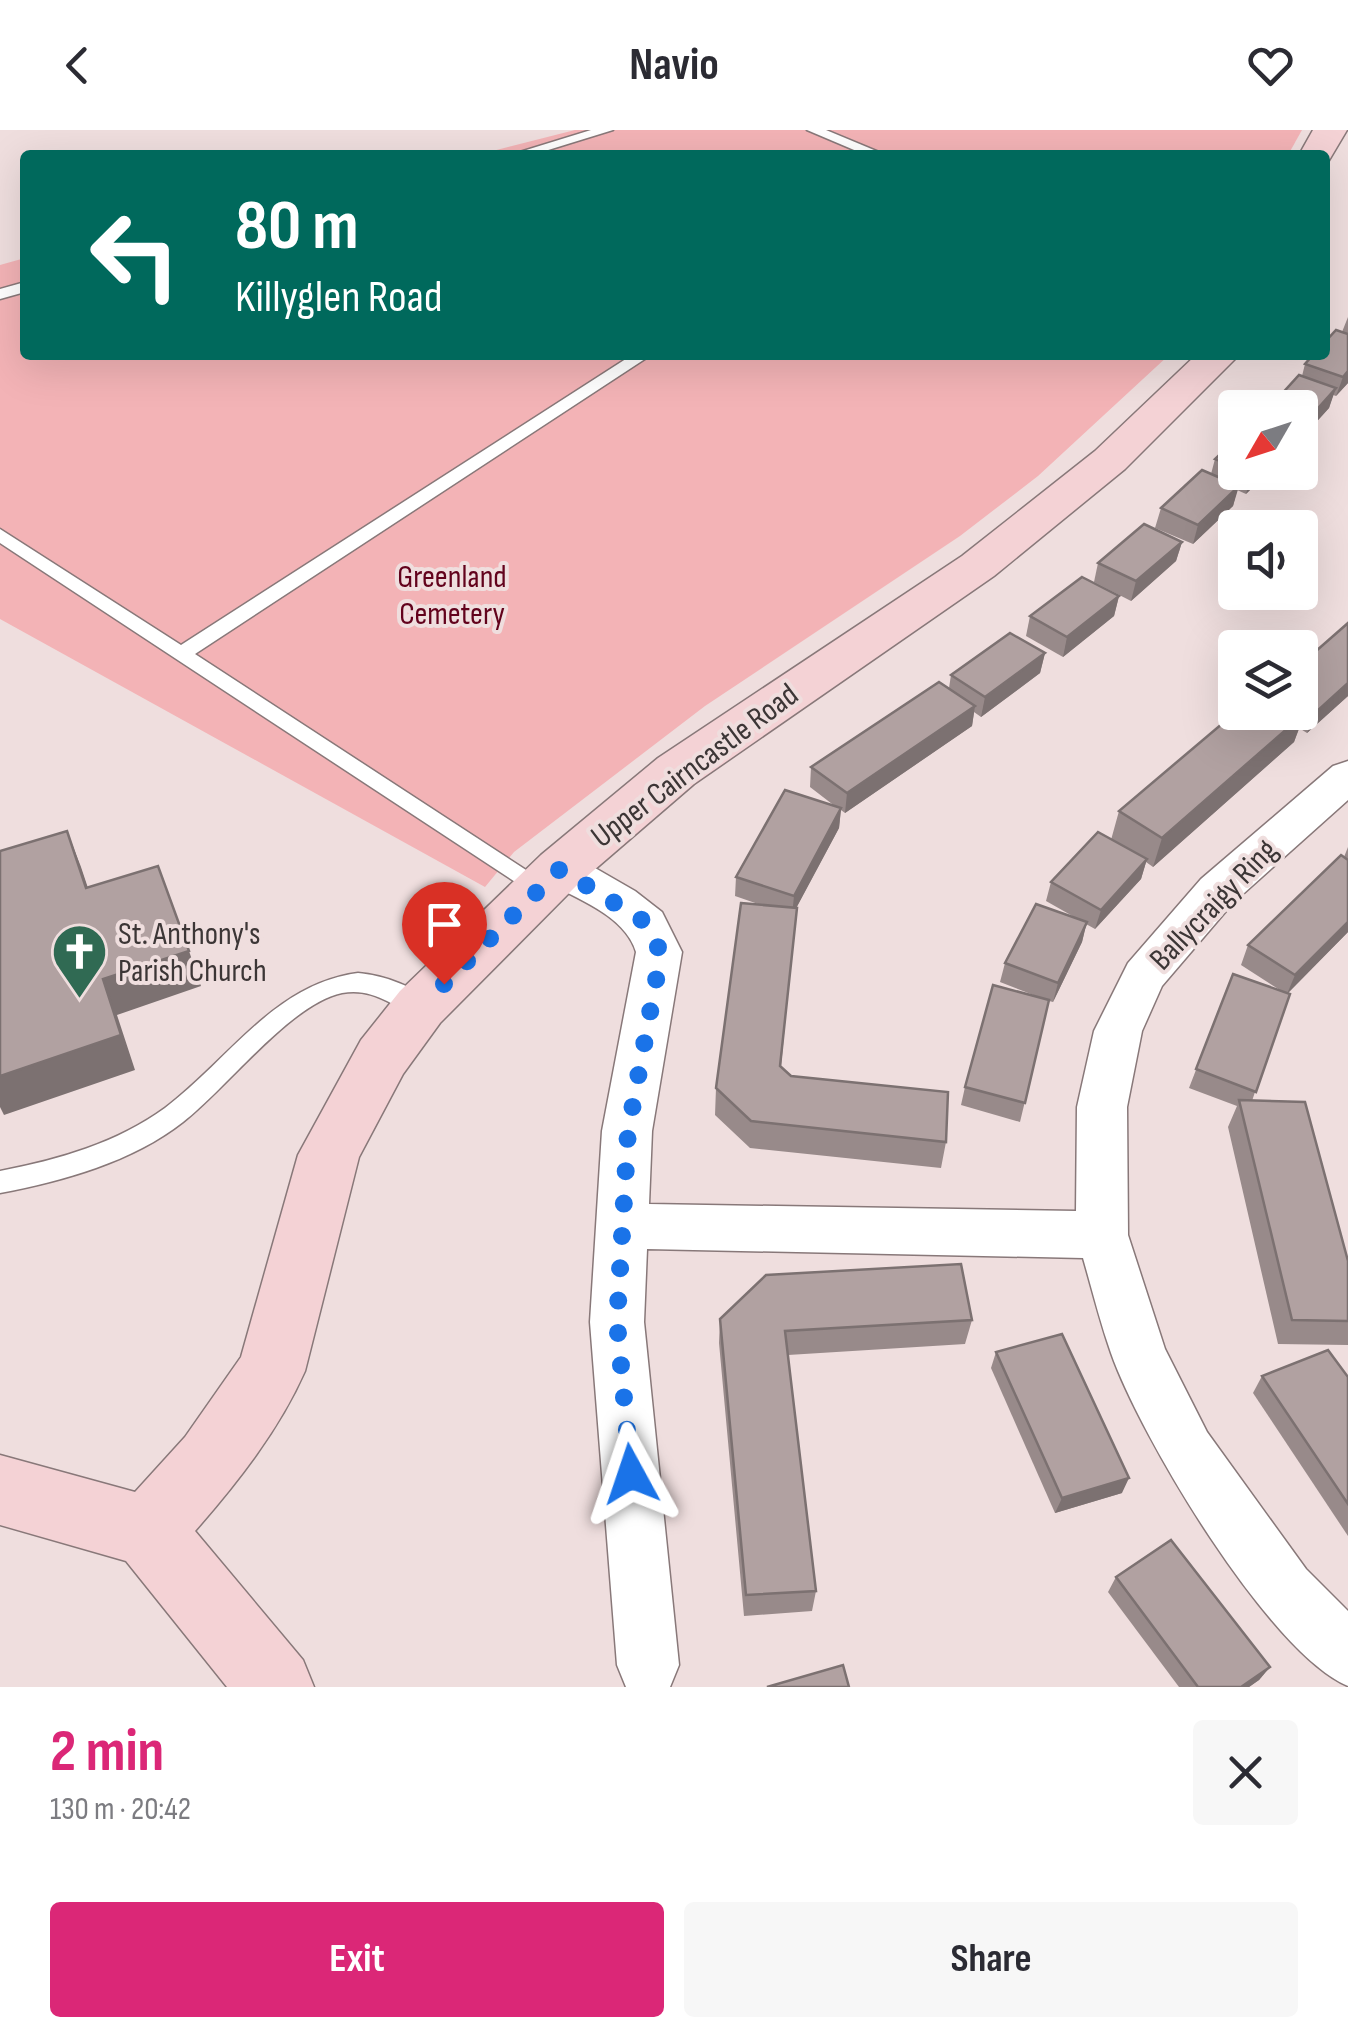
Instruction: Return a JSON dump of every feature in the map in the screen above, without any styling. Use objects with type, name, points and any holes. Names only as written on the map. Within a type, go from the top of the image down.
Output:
[{"type":"street","name":"Upper Cairncastle Road","points":[[148,1531],[210,1461],[271,1371],[330,1155],[382,1057],[420,1008],[549,879],[676,771],[978,566],[1110,460],[1214,360]]},
{"type":"street","name":"Ballycraigy Ring","points":[[1348,776],[1217,891],[1144,976],[1118,1031],[1102,1108],[1102,1235],[1139,1355],[1188,1452],[1285,1590],[1348,1654]]},
{"type":"street","points":[[549,879],[642,920],[658,946],[657,975],[628,1131],[617,1322],[648,1665]]},
{"type":"street","points":[[624,1226],[1102,1235]]},
{"type":"street","points":[[0,1490],[148,1531],[276,1687]]},
{"type":"lane","points":[[535,150],[606,130]]},
{"type":"lane","points":[[814,130],[866,150]]},
{"type":"lane","points":[[182,654],[635,360]]},
{"type":"lane","points":[[0,535],[182,654],[549,879]]},
{"type":"lane","points":[[0,1182],[80,1161],[140,1136],[170,1118],[282,1015],[316,992],[338,984],[362,982],[384,988],[420,1008]]},
{"type":"green space","points":[[575,130],[1302,130],[1291,150],[497,150]]},
{"type":"green space","name":"Greenland Cemetery","points":[[20,259],[20,360],[1164,360],[1038,476],[960,536],[705,706],[514,852],[485,887],[0,619],[0,265]]},
{"type":"building","points":[[1336,330],[1348,334],[1348,371],[1343,377],[1305,364],[1309,360],[1330,360],[1330,337]]},
{"type":"building","points":[[1299,375],[1336,388],[1318,408],[1318,390],[1285,390]]},
{"type":"building","points":[[1202,470],[1218,477],[1218,490],[1235,490],[1198,525],[1161,508]]},
{"type":"building","points":[[1144,524],[1182,542],[1136,581],[1098,563]]},
{"type":"building","points":[[1082,577],[1119,596],[1067,637],[1030,616]]},
{"type":"building","points":[[1348,623],[1348,683],[1318,710],[1318,649]]},
{"type":"building","points":[[1010,633],[1045,653],[985,697],[951,675]]},
{"type":"building","points":[[939,682],[975,706],[847,793],[811,767]]},
{"type":"building","points":[[1218,727],[1286,730],[1162,838],[1119,811]]},
{"type":"building","points":[[785,790],[841,808],[794,896],[736,877]]},
{"type":"building","name":"St. Anthony's Parish Church","points":[[67,831],[86,888],[158,866],[189,951],[103,979],[121,1035],[0,1076],[0,851]]},
{"type":"building","points":[[1098,832],[1147,859],[1101,910],[1051,882]]},
{"type":"building","points":[[1341,855],[1348,860],[1348,922],[1295,975],[1248,945]]},
{"type":"building","points":[[741,903],[797,908],[780,1066],[791,1076],[948,1092],[946,1142],[751,1121],[716,1088]]},
{"type":"building","points":[[1036,904],[1087,922],[1058,983],[1005,963]]},
{"type":"building","points":[[1233,974],[1290,994],[1256,1092],[1196,1069]]},
{"type":"building","points":[[993,985],[1049,1000],[1025,1103],[965,1087]]},
{"type":"building","points":[[1239,1100],[1305,1102],[1348,1261],[1348,1321],[1292,1320]]},
{"type":"building","points":[[961,1264],[972,1320],[785,1331],[816,1591],[746,1595],[720,1319],[766,1275]]},
{"type":"building","points":[[1062,1334],[1129,1478],[1062,1498],[996,1352]]},
{"type":"building","points":[[1328,1350],[1348,1377],[1348,1504],[1262,1376]]},
{"type":"building","points":[[1171,1540],[1270,1667],[1241,1687],[1198,1687],[1116,1577]]},
{"type":"building","points":[[843,1665],[849,1687],[767,1687]]},
{"type":"place","name":"St. Anthony's Parish Church","points":[[79,1001]]},
{"type":"route","points":[[444,984],[560,869],[642,920],[656,938],[657,975],[628,1131],[617,1322],[631,1474]]}]
